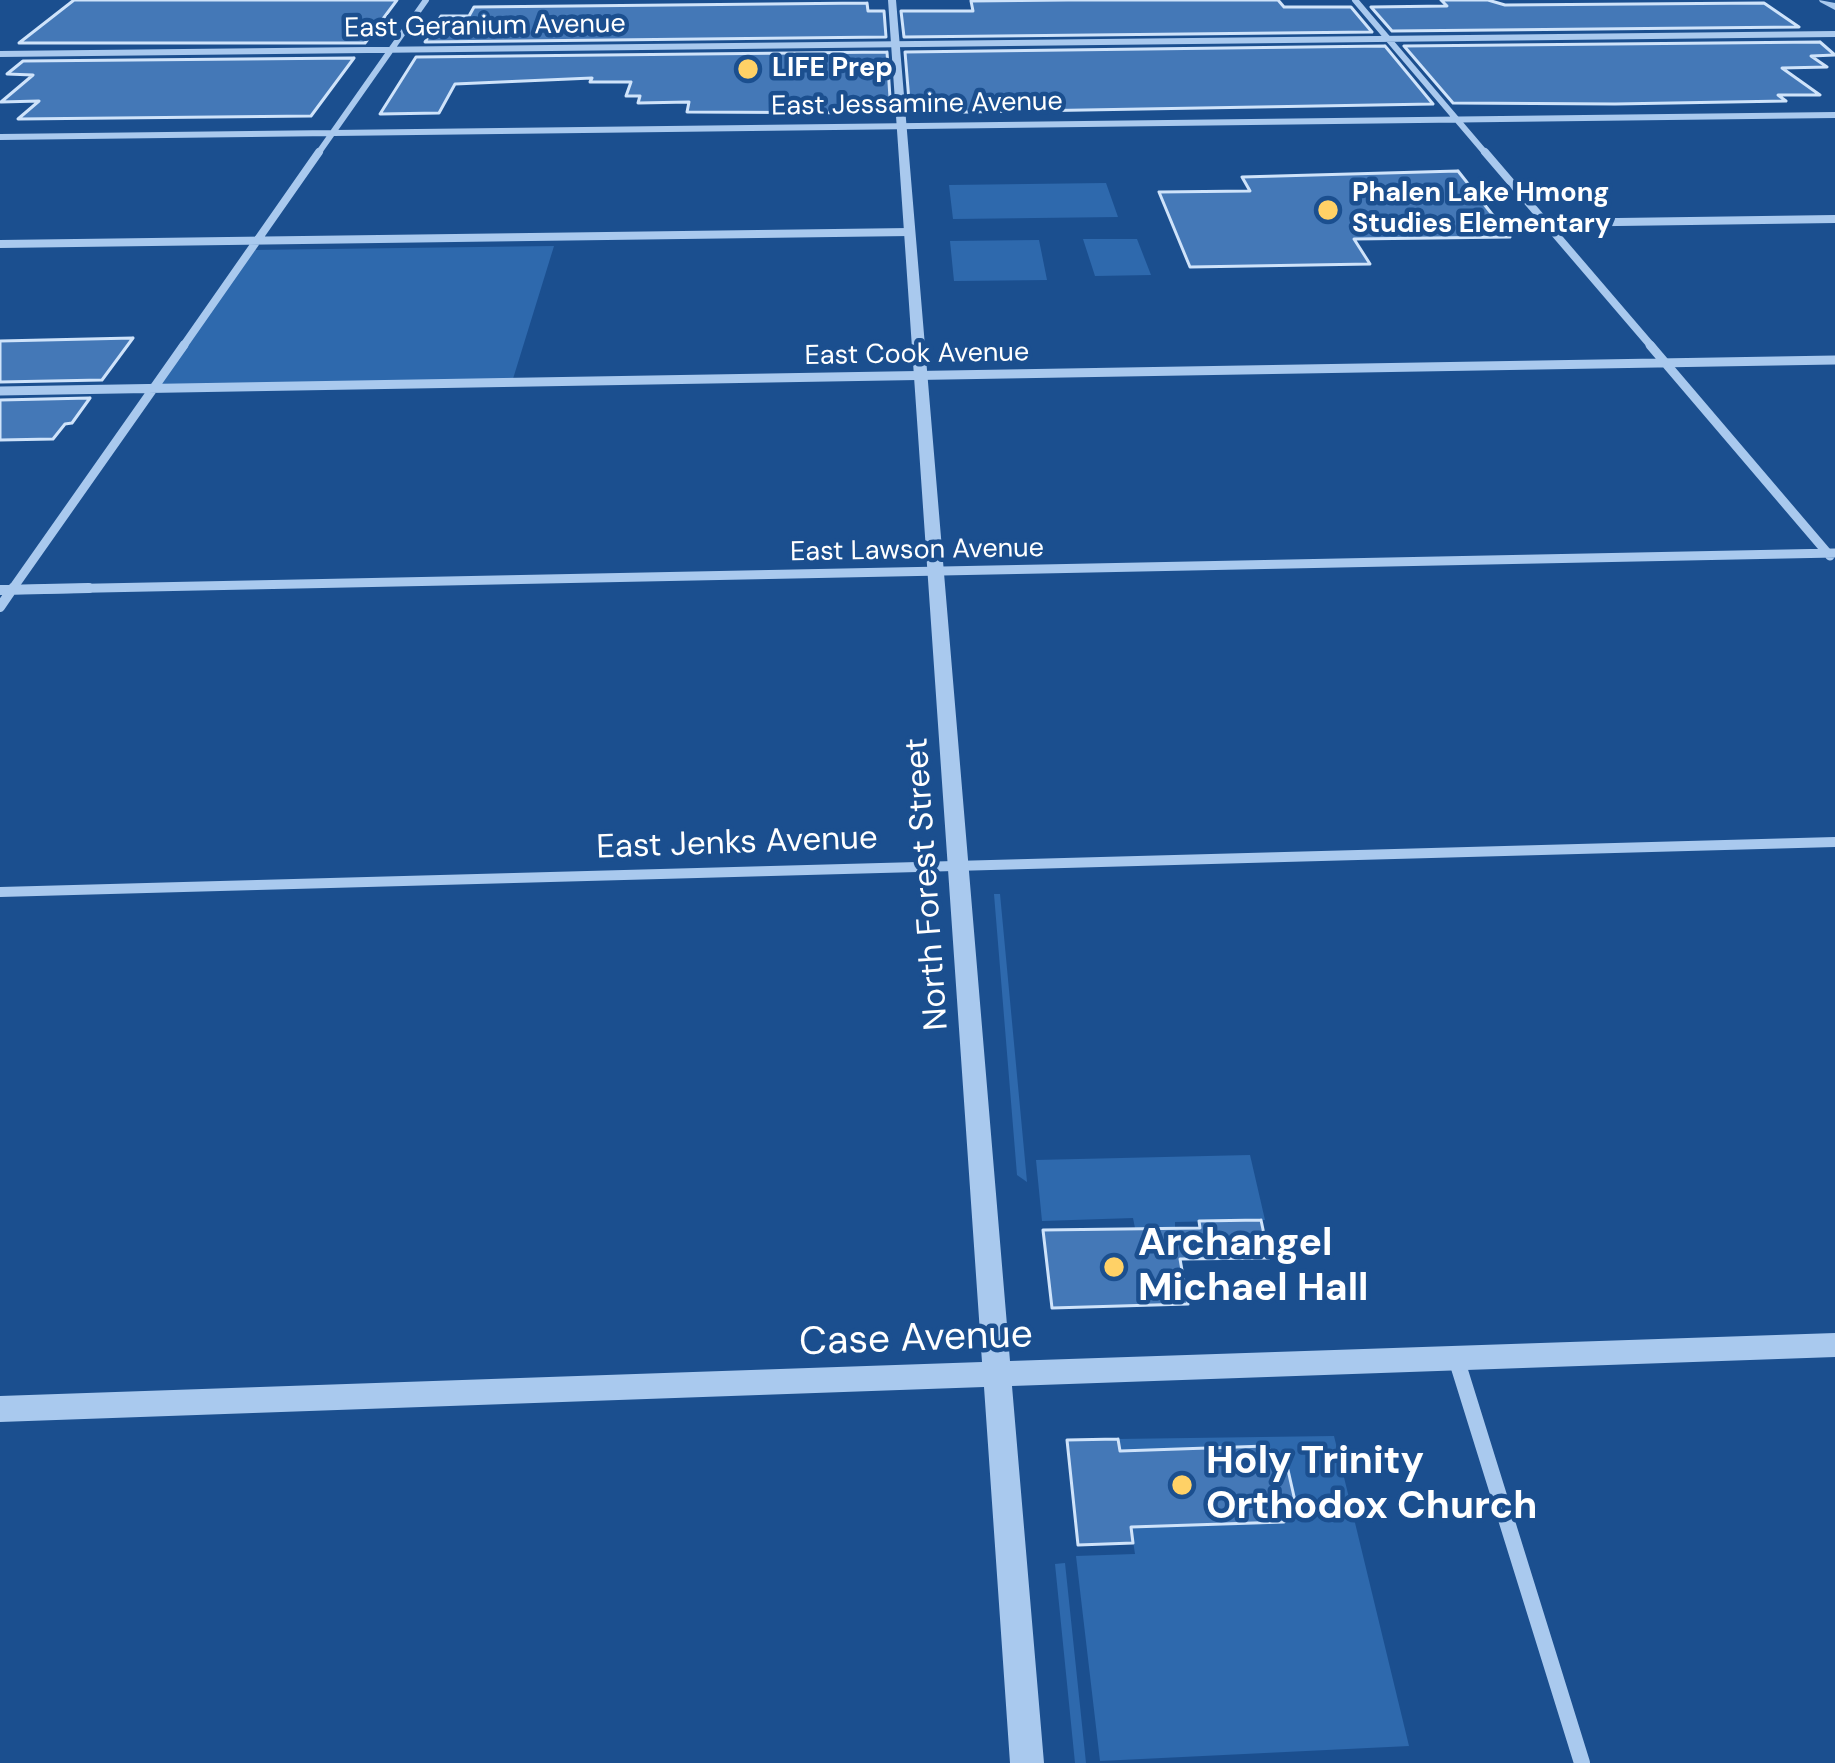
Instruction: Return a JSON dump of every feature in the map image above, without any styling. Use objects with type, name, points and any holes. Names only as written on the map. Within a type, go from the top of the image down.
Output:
[{"type":"street","points":[[0,607],[6,590],[426,0]]},
{"type":"street","name":"North Forest Street","points":[[892,0],[1027,1763]]},
{"type":"street","points":[[1355,0],[1833,556]]},
{"type":"street","points":[[1823,0],[1835,7]]},
{"type":"street","name":"East Geranium Avenue","points":[[0,54],[1835,34]]},
{"type":"street","name":"East Jessamine Avenue","points":[[0,137],[1835,115]]},
{"type":"street","points":[[1545,223],[1835,219]]},
{"type":"street","points":[[0,244],[910,232]]},
{"type":"street","name":"East Cook Avenue","points":[[0,391],[1835,360]]},
{"type":"street","name":"East Lawson Avenue","points":[[6,590],[1833,556]]},
{"type":"street","name":"East Jenks Avenue","points":[[0,892],[1835,842]]},
{"type":"street","name":"Case Avenue","points":[[0,1409],[1835,1345]]},
{"type":"street","points":[[1456,1358],[1582,1763]]},
{"type":"shaded area","points":[[1106,183],[1118,217],[953,219],[949,185]]},
{"type":"shaded area","points":[[1083,239],[1137,239],[1151,275],[1095,276]]},
{"type":"shaded area","points":[[1039,240],[1047,280],[954,281],[950,241]]},
{"type":"shaded area","points":[[554,246],[512,382],[153,388],[252,250]]},
{"type":"shaded area","points":[[994,894],[1000,894],[1027,1182],[1017,1175]]},
{"type":"shaded area","points":[[1250,1155],[1265,1220],[1175,1222],[1175,1228],[1135,1228],[1133,1218],[1042,1221],[1036,1160]]},
{"type":"shaded area","points":[[1334,1436],[1409,1746],[1100,1761],[1076,1556],[1135,1554],[1131,1527],[1284,1522],[1295,1501],[1288,1470],[1266,1447],[1120,1451],[1118,1439]]},
{"type":"shaded area","points":[[1065,1563],[1086,1763],[1075,1763],[1055,1564]]},
{"type":"building","points":[[74,0],[397,0],[365,43],[19,43]]},
{"type":"building","points":[[1278,0],[1284,7],[1351,7],[1372,32],[904,37],[901,11],[973,11],[971,1]]},
{"type":"building","points":[[1441,0],[1488,0],[1505,5],[1764,3],[1799,27],[1392,31],[1371,7],[1447,6]]},
{"type":"building","points":[[867,3],[868,11],[884,11],[886,37],[425,42],[441,16],[469,16],[474,7]]},
{"type":"building","points":[[1820,42],[1835,55],[1811,56],[1827,67],[1782,68],[1820,95],[1778,95],[1786,101],[1615,104],[1453,103],[1404,46]]},
{"type":"building","points":[[1385,46],[1433,104],[910,113],[905,52]]},
{"type":"building","points":[[887,52],[891,113],[687,112],[689,102],[638,103],[640,96],[626,96],[631,82],[590,82],[592,78],[455,84],[439,113],[380,114],[416,57]]},
{"type":"building","points":[[354,58],[311,116],[18,119],[39,101],[1,102],[33,75],[7,74],[23,61]]},
{"type":"building","name":"Phalen Lake Hmong Studies Elementary","points":[[1458,171],[1510,237],[1354,239],[1370,264],[1190,267],[1159,192],[1250,191],[1242,177]]},
{"type":"building","points":[[133,338],[102,380],[0,382],[0,341]]},
{"type":"building","points":[[90,398],[53,439],[0,440],[0,400]]},
{"type":"building","name":"Archangel Michael Hall","points":[[1261,1220],[1269,1258],[1180,1259],[1188,1304],[1052,1308],[1043,1230],[1200,1228],[1199,1221]]},
{"type":"building","name":"Holy Trinity Orthodox Church","points":[[1118,1439],[1120,1451],[1266,1446],[1288,1470],[1295,1501],[1284,1522],[1131,1527],[1133,1543],[1078,1545],[1067,1440]]},
{"type":"place","name":"LIFE Prep","points":[[748,69]]},
{"type":"place","name":"Phalen Lake Hmong Studies Elementary","points":[[1328,210]]},
{"type":"place","name":"Archangel Michael Hall","points":[[1114,1267]]},
{"type":"place","name":"Holy Trinity Orthodox Church","points":[[1182,1485]]}]
